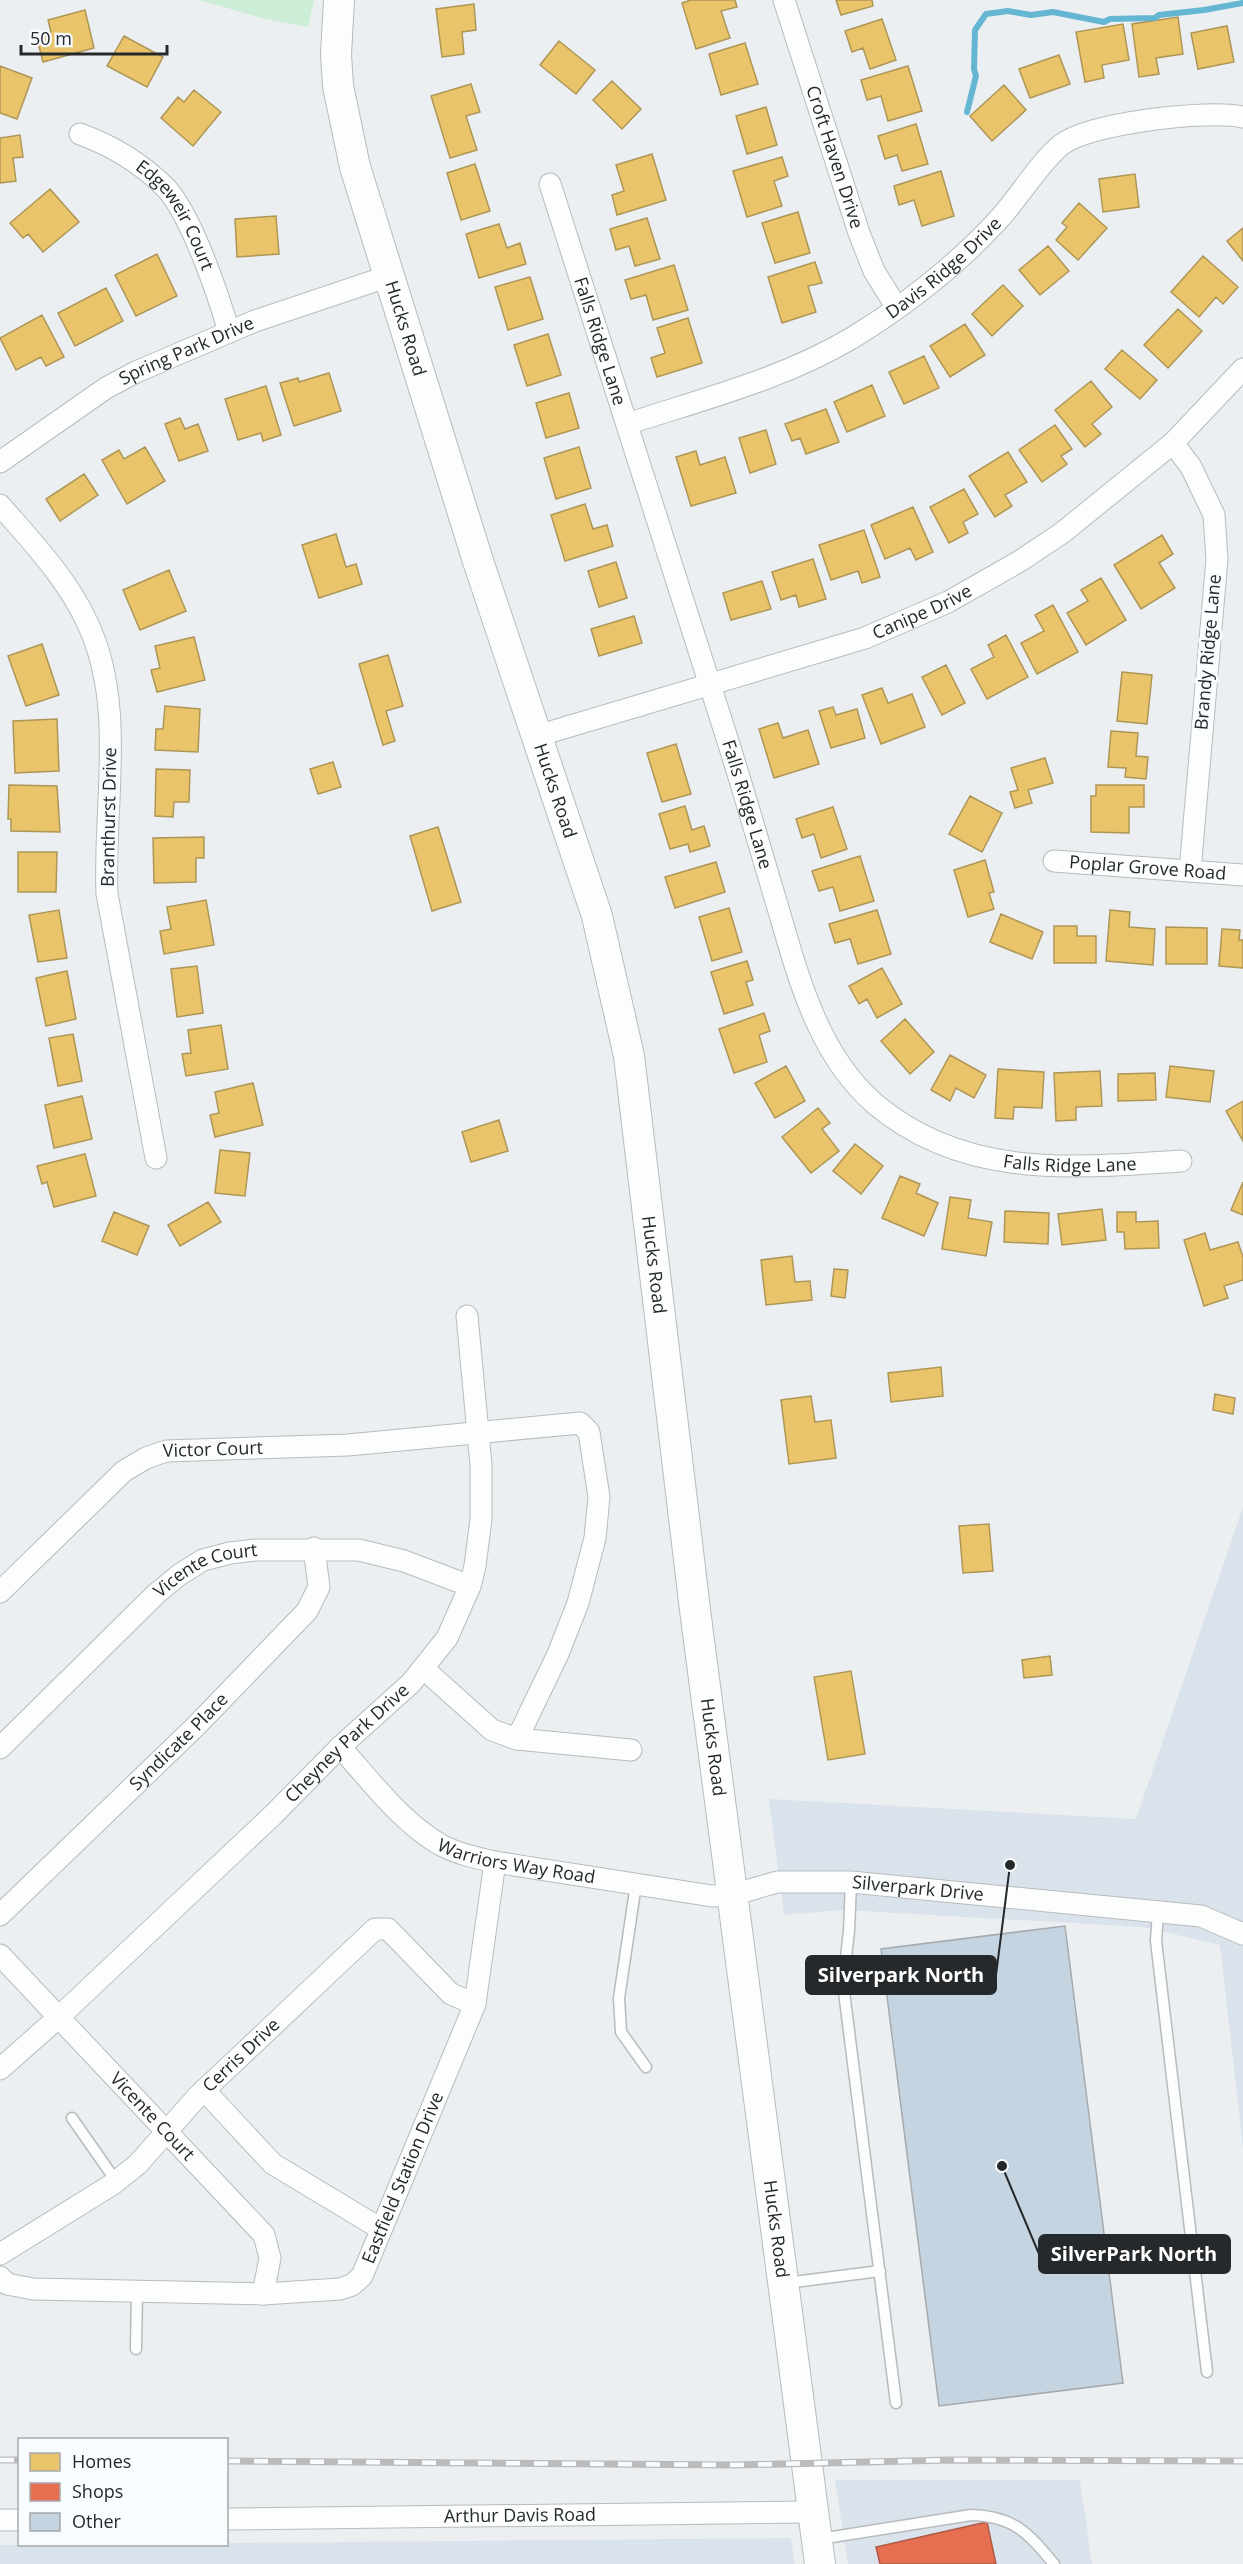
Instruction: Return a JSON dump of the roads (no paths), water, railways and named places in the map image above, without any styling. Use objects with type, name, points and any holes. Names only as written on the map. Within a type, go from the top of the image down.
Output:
[{"type":"main road","name":"Hucks Road","points":[[339,0],[336,54],[342,111],[355,167],[478,561],[597,916],[629,1056],[732,1895],[817,2539]]},
{"type":"street","name":"Croft Haven Drive","points":[[784,0],[859,233],[874,271],[897,308]]},
{"type":"street","name":"Davis Ridge Drive","points":[[627,424],[758,382],[822,355],[897,308],[968,251],[1025,190],[1047,159],[1062,145],[1076,137],[1116,125],[1190,117],[1232,115],[1243,117]]},
{"type":"street","name":"Edgeweir Court","points":[[80,134],[127,155],[167,189],[188,223],[219,298],[229,332]]},
{"type":"street","name":"Falls Ridge Lane","points":[[550,184],[813,1015],[832,1053],[851,1079],[875,1104],[913,1130],[975,1157],[1027,1165],[1180,1161]]},
{"type":"street","name":"Spring Park Drive","points":[[0,462],[106,388],[145,368],[255,321],[388,276]]},
{"type":"street","name":"Canipe Drive","points":[[537,736],[866,638],[948,602],[1011,566],[1062,533],[1173,443],[1243,369]]},
{"type":"street","name":"Brandy Ridge Lane","points":[[1173,443],[1191,467],[1214,515],[1217,559],[1190,871]]},
{"type":"street","name":"Branthurst Drive","points":[[0,505],[60,575],[87,622],[102,669],[110,720],[105,858],[107,894],[156,1158]]},
{"type":"street","name":"Poplar Grove Road","points":[[1054,861],[1243,875]]},
{"type":"street","name":"Cheyney Park Drive","points":[[0,2069],[59,2017],[424,1669],[456,1622],[475,1566],[481,1519],[478,1434],[467,1316]]},
{"type":"street","name":"Victor Court","points":[[0,1592],[124,1471],[146,1458],[166,1451],[348,1445],[580,1423],[589,1432],[599,1497],[595,1538],[578,1604],[558,1654],[517,1739]]},
{"type":"street","name":"Vicente Court","points":[[0,1748],[156,1594],[179,1575],[203,1560],[230,1553],[256,1550],[314,1548],[359,1550],[379,1554],[470,1586]]},
{"type":"street","name":"Syndicate Place","points":[[0,1915],[196,1726],[307,1611],[319,1587],[314,1548]]},
{"type":"street","points":[[424,1669],[492,1730],[517,1739],[631,1750]]},
{"type":"street","name":"Warriors Way Road","points":[[340,1747],[398,1809],[440,1844],[459,1853],[495,1862],[712,1896],[732,1895]]},
{"type":"street","name":"Eastfield Station Drive","points":[[0,2277],[7,2284],[33,2289],[263,2294],[340,2289],[352,2285],[362,2276],[475,2004],[495,1862]]},
{"type":"street","name":"Silverpark Drive","points":[[732,1895],[777,1882],[851,1882],[1201,1916],[1243,1934]]},
{"type":"street","name":"Cerris Drive","points":[[0,2254],[42,2230],[138,2164],[204,2090],[375,1929],[388,1929],[451,1994],[475,2004]]},
{"type":"street","name":"Vicente Court","points":[[0,1954],[264,2235],[270,2258],[263,2294]]},
{"type":"street","points":[[204,2090],[273,2164],[381,2229]]},
{"type":"street","name":"Arthur Davis Road","points":[[228,2519],[817,2539]]},
{"type":"street","points":[[0,2520],[18,2520]]},
{"type":"lane","points":[[851,1882],[849,1931],[843,1984],[896,2403]]},
{"type":"lane","points":[[636,1884],[619,1998],[621,2032],[646,2067]]},
{"type":"lane","points":[[1158,1912],[1156,1941],[1207,2372]]},
{"type":"lane","points":[[72,2118],[116,2181]]},
{"type":"lane","points":[[783,2284],[879,2271]]},
{"type":"lane","points":[[136,2349],[137,2291]]},
{"type":"lane","points":[[817,2539],[970,2515],[993,2516],[1027,2532],[1054,2564]]},
{"type":"waterway","points":[[967,112],[976,76],[974,69],[975,30],[986,14],[1008,11],[1031,15],[1053,12],[1104,22],[1110,19],[1155,18],[1159,15],[1243,3]]},
{"type":"railway","points":[[0,2460],[18,2460]]},
{"type":"railway","points":[[228,2461],[736,2465],[950,2460],[1243,2461]]},
{"type":"place","name":"Silverpark North","points":[[1010,1865]]},
{"type":"place","name":"SilverPark North","points":[[1002,2166]]}]
